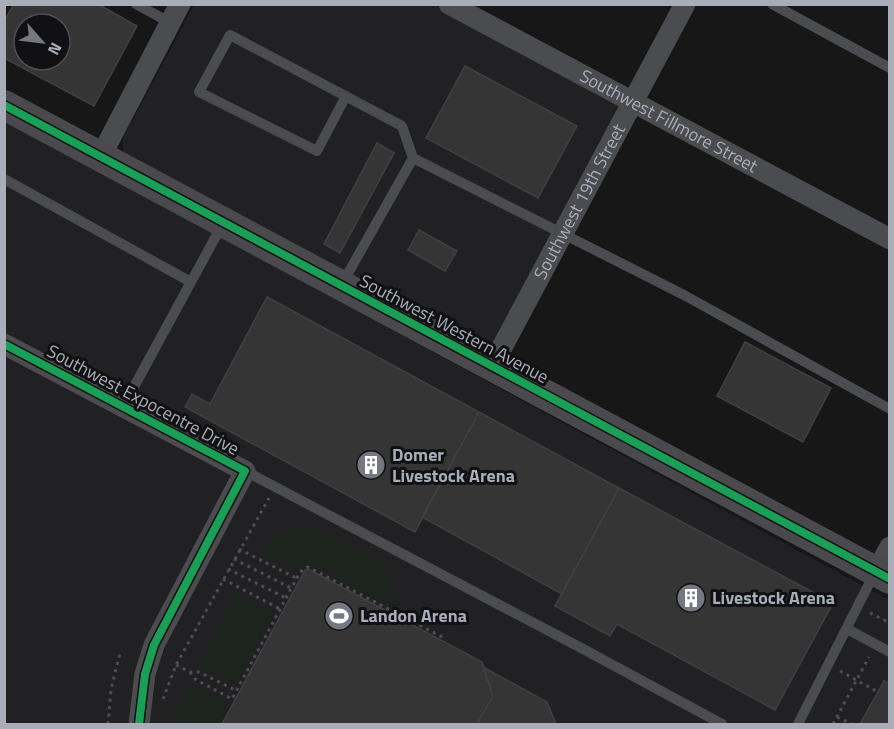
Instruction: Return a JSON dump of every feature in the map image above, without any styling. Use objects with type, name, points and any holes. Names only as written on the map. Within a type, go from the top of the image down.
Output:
[{"type":"street","name":"Southwest Fillmore Street","points":[[449,4],[890,239]]},
{"type":"street","name":"Southwest 19th Street","points":[[492,366],[685,4]]},
{"type":"street","points":[[101,156],[176,14]]},
{"type":"street","name":"Southwest Western Avenue","points":[[4,105],[492,366],[885,566]]},
{"type":"street","name":"Southwest Expocentre Drive","points":[[4,344],[245,471],[154,645],[145,674],[139,724]]},
{"type":"lane","points":[[136,4],[176,14]]},
{"type":"lane","points":[[772,4],[890,68]]},
{"type":"lane","points":[[346,96],[317,151],[199,92],[230,35],[346,96],[402,126],[413,158],[684,295],[890,408]]},
{"type":"lane","points":[[341,286],[413,158]]},
{"type":"lane","points":[[4,179],[191,282]]},
{"type":"lane","points":[[123,407],[223,222]]},
{"type":"lane","points":[[245,471],[274,489],[585,650],[722,724]]},
{"type":"lane","points":[[798,724],[848,629],[885,566]]},
{"type":"lane","points":[[848,629],[890,652]]},
{"type":"path","points":[[162,701],[176,665],[274,489]]},
{"type":"path","points":[[239,549],[296,578]]},
{"type":"path","points":[[234,559],[291,588]]},
{"type":"path","points":[[190,672],[195,680],[232,699],[296,578],[304,568],[313,568],[444,638]]},
{"type":"path","points":[[228,569],[286,598]]},
{"type":"path","points":[[223,579],[280,609]]},
{"type":"path","points":[[869,612],[890,623]]},
{"type":"path","points":[[108,724],[111,689],[120,653]]},
{"type":"path","points":[[833,724],[869,657]]},
{"type":"path","points":[[176,665],[190,672],[199,672],[237,691]]},
{"type":"path","points":[[839,671],[878,692]]},
{"type":"path","points":[[837,717],[852,724]]},
{"type":"shaded area","points":[[194,5],[435,5],[614,100],[619,107],[498,339],[488,348],[123,153],[123,138]]},
{"type":"shaded area","points":[[4,119],[889,600],[889,724],[5,724]]},
{"type":"shaded area","points":[[298,527],[323,530],[385,562],[399,609],[314,564],[312,567],[304,565],[296,570],[262,553],[280,533]]},
{"type":"shaded area","points":[[238,594],[274,613],[236,685],[201,667],[200,664]]},
{"type":"shaded area","points":[[192,685],[233,705],[222,724],[168,724],[188,687]]},
{"type":"building","points":[[14,4],[98,4],[137,26],[94,106],[30,72],[72,72],[72,12],[12,12],[12,62],[4,58],[4,21]]},
{"type":"building","points":[[465,66],[577,126],[538,198],[426,138]]},
{"type":"building","points":[[377,143],[394,153],[340,253],[324,244]]},
{"type":"building","points":[[419,230],[457,251],[445,271],[408,250]]},
{"type":"building","name":"Domer Livestock Arena","points":[[267,297],[479,412],[415,532],[185,407],[192,394],[210,404]]},
{"type":"building","points":[[745,342],[831,388],[803,442],[717,396]]},
{"type":"building","points":[[479,412],[619,488],[562,594],[422,517]]},
{"type":"building","name":"Livestock Arena","points":[[619,488],[833,603],[775,710],[617,624],[610,636],[555,606]]},
{"type":"building","name":"Landon Arena","points":[[308,569],[482,662],[493,696],[477,724],[222,724],[305,570]]},
{"type":"building","points":[[483,667],[547,702],[556,724],[477,724],[493,696]]},
{"type":"building","points":[[884,681],[890,684],[890,724],[860,724]]},
{"type":"cycle path","points":[[4,105],[890,579]]},
{"type":"cycle path","points":[[4,344],[245,471],[154,645],[145,674],[139,724]]},
{"type":"place","name":"Domer Livestock Arena","points":[[371,465]]},
{"type":"place","name":"Livestock Arena","points":[[691,598]]},
{"type":"place","name":"Landon Arena","points":[[339,616]]}]
